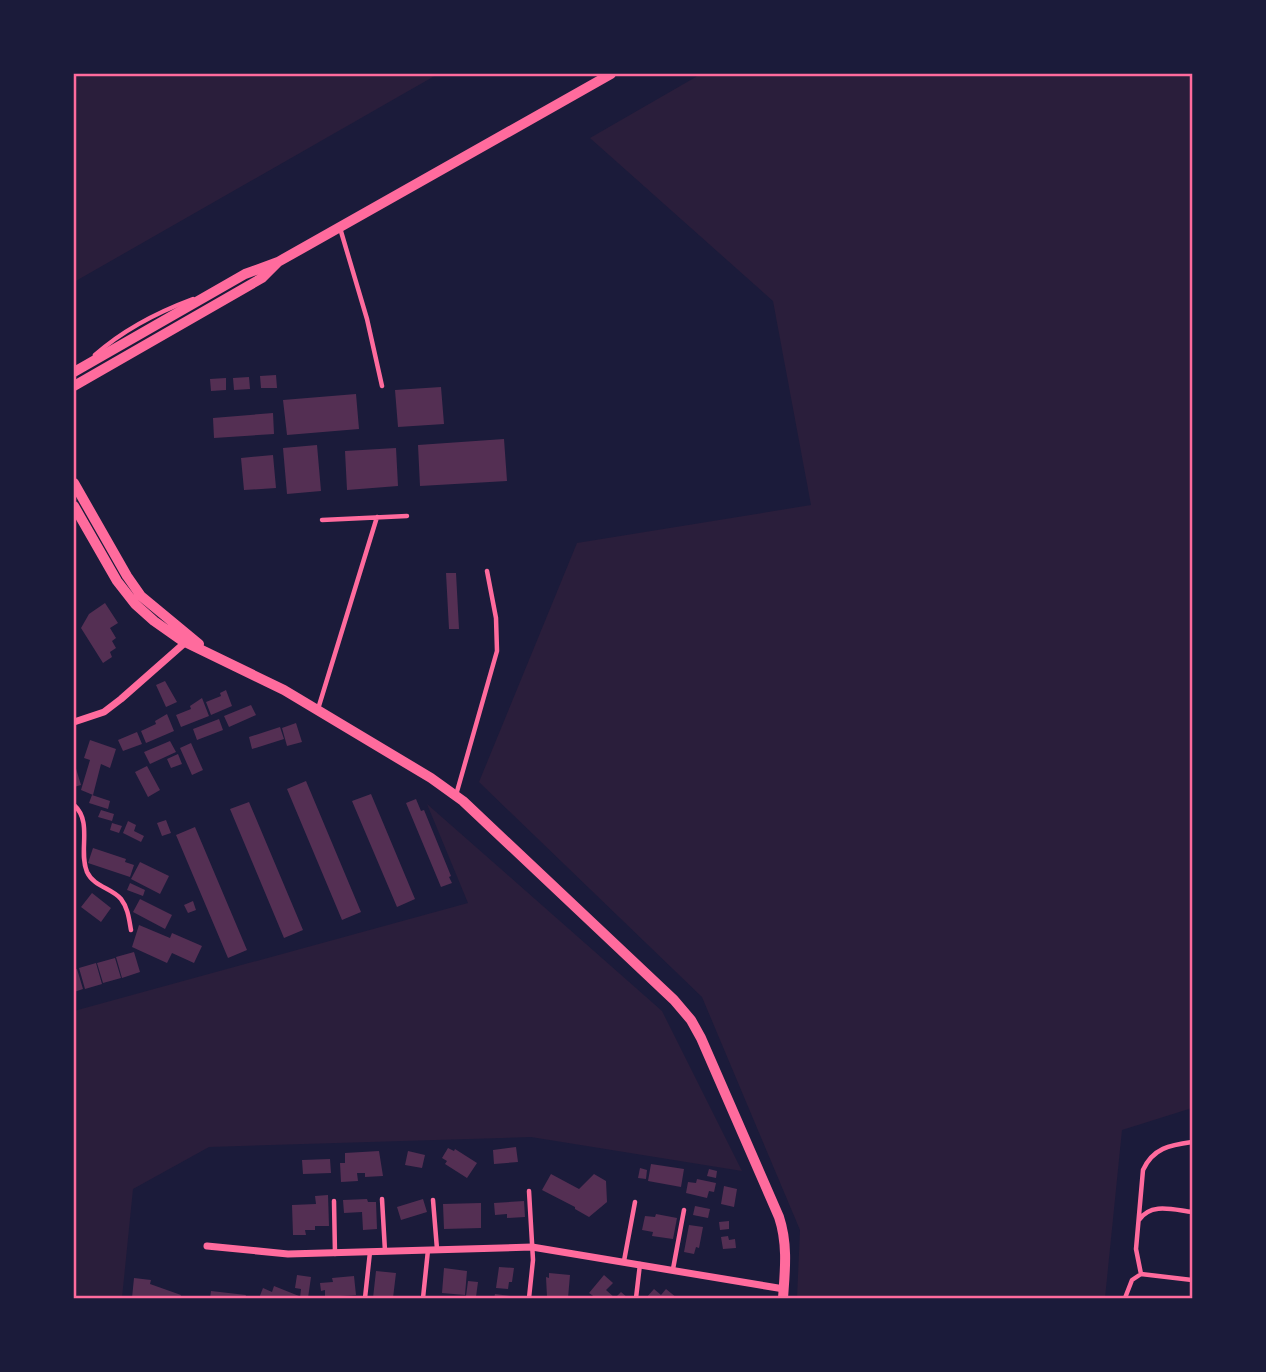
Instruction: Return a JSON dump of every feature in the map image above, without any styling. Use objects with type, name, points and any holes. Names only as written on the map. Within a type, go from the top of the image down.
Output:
[{"type":"main road","points":[[78,370],[257,269],[278,262],[611,74]]},
{"type":"main road","points":[[74,386],[262,278],[278,262]]},
{"type":"street","points":[[74,483],[135,589],[189,639]]},
{"type":"street","points":[[74,506],[126,593],[154,621],[284,690],[456,796],[653,978],[691,1020],[745,1136],[785,1233],[783,1294],[673,1269],[533,1247],[288,1254],[207,1246]]},
{"type":"street","points":[[74,722],[104,712],[189,639]]},
{"type":"lane","points":[[340,227],[367,319],[382,386]]},
{"type":"lane","points":[[322,520],[407,516]]},
{"type":"lane","points":[[318,710],[377,517]]},
{"type":"lane","points":[[456,796],[497,651],[496,618],[487,571]]},
{"type":"lane","points":[[74,805],[82,816],[87,872],[93,881],[121,900],[128,914],[131,930]]},
{"type":"lane","points":[[1141,1274],[1136,1249],[1141,1177],[1148,1158],[1159,1149],[1192,1142]]},
{"type":"lane","points":[[529,1191],[533,1247],[529,1298]]},
{"type":"lane","points":[[382,1199],[385,1252]]},
{"type":"lane","points":[[433,1200],[437,1250]]},
{"type":"lane","points":[[334,1201],[335,1254]]},
{"type":"lane","points":[[624,1261],[635,1202]]},
{"type":"lane","points":[[1138,1223],[1143,1214],[1151,1209],[1192,1212]]},
{"type":"lane","points":[[673,1269],[684,1210]]},
{"type":"lane","points":[[423,1298],[428,1250]]},
{"type":"lane","points":[[365,1298],[370,1252]]},
{"type":"lane","points":[[636,1298],[640,1264]]},
{"type":"lane","points":[[1125,1298],[1132,1280],[1141,1274],[1192,1280]]},
{"type":"shaded area","points":[[74,74],[438,74],[74,282]]},
{"type":"shaded area","points":[[701,74],[1192,74],[1192,1108],[1122,1130],[1105,1298],[797,1298],[800,1230],[702,997],[479,782],[577,543],[811,505],[773,301],[590,138]]},
{"type":"shaded area","points":[[427,804],[662,1011],[742,1171],[531,1137],[209,1147],[133,1189],[122,1298],[74,1298],[74,1011],[468,903]]},
{"type":"building","points":[[276,375],[277,388],[261,388],[260,376]]},
{"type":"building","points":[[249,377],[250,389],[234,390],[233,378]]},
{"type":"building","points":[[226,378],[226,390],[211,391],[210,379]]},
{"type":"building","points":[[441,387],[444,424],[398,427],[395,390]]},
{"type":"building","points":[[356,394],[359,429],[287,435],[283,400]]},
{"type":"building","points":[[273,413],[274,434],[214,438],[213,418]]},
{"type":"building","points":[[504,439],[507,481],[420,486],[418,445]]},
{"type":"building","points":[[317,445],[321,491],[287,494],[283,448]]},
{"type":"building","points":[[396,448],[398,486],[347,490],[345,451]]},
{"type":"building","points":[[273,455],[276,488],[244,490],[241,458]]},
{"type":"building","points":[[446,573],[456,573],[459,629],[449,629]]},
{"type":"building","points":[[105,603],[118,623],[110,628],[116,638],[112,641],[116,648],[110,652],[112,657],[103,663],[81,628],[89,614]]},
{"type":"building","points":[[165,681],[177,702],[166,707],[156,685]]},
{"type":"building","points":[[226,690],[232,706],[211,715],[206,702],[221,696],[220,693]]},
{"type":"building","points":[[202,698],[209,716],[181,727],[176,715],[191,709],[190,706]]},
{"type":"building","points":[[251,705],[256,715],[229,727],[224,716]]},
{"type":"building","points":[[167,714],[174,731],[146,743],[141,731],[156,724],[155,721]]},
{"type":"building","points":[[219,719],[223,730],[197,740],[193,729]]},
{"type":"building","points":[[296,723],[302,742],[287,746],[282,728]]},
{"type":"building","points":[[280,727],[284,739],[252,749],[249,737]]},
{"type":"building","points":[[137,732],[142,744],[123,751],[118,740]]},
{"type":"building","points":[[90,740],[116,749],[110,768],[101,764],[93,795],[81,790],[90,760],[84,758]]},
{"type":"building","points":[[170,741],[176,752],[150,764],[144,752]]},
{"type":"building","points":[[191,743],[203,770],[192,775],[180,748]]},
{"type":"building","points":[[178,754],[182,764],[171,768],[167,759]]},
{"type":"building","points":[[74,762],[81,785],[74,787]]},
{"type":"building","points":[[147,766],[160,790],[148,797],[135,772]]},
{"type":"building","points":[[306,781],[361,912],[342,920],[287,789]]},
{"type":"building","points":[[371,794],[415,899],[397,907],[352,801]]},
{"type":"building","points":[[92,795],[110,801],[108,809],[89,803]]},
{"type":"building","points":[[416,799],[421,811],[424,810],[451,876],[449,877],[452,883],[441,887],[406,803]]},
{"type":"building","points":[[249,802],[303,930],[284,938],[230,809]]},
{"type":"building","points":[[101,810],[114,814],[112,821],[98,817]]},
{"type":"building","points":[[166,820],[171,833],[162,836],[157,823]]},
{"type":"building","points":[[128,821],[136,825],[134,831],[144,836],[141,842],[123,833]]},
{"type":"building","points":[[112,823],[122,826],[119,833],[110,830]]},
{"type":"building","points":[[195,827],[247,950],[228,958],[176,835]]},
{"type":"building","points":[[93,848],[126,859],[125,862],[134,865],[130,877],[88,863]]},
{"type":"building","points":[[140,862],[169,876],[160,894],[131,879]]},
{"type":"building","points":[[130,883],[145,890],[143,896],[127,890]]},
{"type":"building","points":[[92,893],[111,908],[101,922],[81,907]]},
{"type":"building","points":[[140,899],[172,915],[165,929],[133,912]]},
{"type":"building","points":[[193,901],[196,910],[188,913],[184,905]]},
{"type":"building","points":[[139,925],[170,938],[172,933],[202,946],[194,963],[172,953],[167,963],[132,947]]},
{"type":"building","points":[[134,952],[140,972],[122,978],[116,957]]},
{"type":"building","points":[[115,958],[121,978],[103,983],[97,963]]},
{"type":"building","points":[[96,963],[102,984],[85,989],[79,968]]},
{"type":"building","points":[[77,969],[83,989],[74,992],[74,970]]},
{"type":"building","points":[[516,1147],[518,1162],[494,1164],[493,1150]]},
{"type":"building","points":[[448,1148],[454,1151],[455,1149],[477,1163],[467,1178],[445,1164],[447,1161],[442,1158]]},
{"type":"building","points":[[379,1151],[383,1176],[365,1177],[365,1173],[357,1173],[358,1181],[341,1182],[340,1163],[345,1163],[345,1153]]},
{"type":"building","points":[[408,1151],[425,1155],[422,1168],[405,1165]]},
{"type":"building","points":[[330,1159],[331,1173],[303,1174],[302,1160]]},
{"type":"building","points":[[651,1164],[684,1169],[681,1187],[648,1181]]},
{"type":"building","points":[[640,1168],[647,1170],[646,1179],[638,1178]]},
{"type":"building","points":[[709,1169],[717,1171],[716,1178],[707,1176]]},
{"type":"building","points":[[551,1174],[579,1189],[594,1174],[606,1181],[607,1202],[589,1217],[542,1190]]},
{"type":"building","points":[[697,1179],[716,1183],[714,1192],[709,1191],[707,1198],[686,1193],[688,1182],[696,1183]]},
{"type":"building","points":[[724,1186],[737,1189],[734,1207],[721,1204]]},
{"type":"building","points":[[328,1195],[329,1226],[315,1226],[315,1230],[305,1230],[306,1235],[293,1235],[292,1205],[316,1204],[315,1196]]},
{"type":"building","points":[[367,1199],[368,1202],[376,1202],[377,1229],[363,1230],[362,1212],[344,1213],[343,1200]]},
{"type":"building","points":[[423,1199],[427,1212],[401,1220],[397,1207]]},
{"type":"building","points":[[524,1201],[525,1217],[507,1218],[507,1214],[495,1215],[494,1203]]},
{"type":"building","points":[[481,1203],[481,1228],[444,1229],[443,1204]]},
{"type":"building","points":[[695,1206],[710,1209],[708,1218],[693,1215]]},
{"type":"building","points":[[656,1214],[677,1218],[673,1239],[652,1236],[653,1232],[642,1230],[645,1216],[655,1217]]},
{"type":"building","points":[[729,1221],[729,1229],[720,1230],[719,1222]]},
{"type":"building","points":[[689,1225],[703,1227],[699,1248],[696,1247],[694,1254],[684,1252]]},
{"type":"building","points":[[728,1236],[729,1240],[735,1239],[736,1248],[723,1249],[721,1237]]},
{"type":"building","points":[[499,1267],[514,1268],[508,1289],[496,1288]]},
{"type":"building","points":[[444,1268],[467,1271],[465,1295],[442,1293]]},
{"type":"building","points":[[376,1271],[396,1273],[393,1298],[373,1298]]},
{"type":"building","points":[[549,1273],[570,1275],[568,1298],[547,1297],[546,1277],[549,1278]]},
{"type":"building","points":[[297,1275],[311,1277],[308,1298],[300,1298],[301,1289],[295,1288]]},
{"type":"building","points":[[604,1275],[613,1283],[606,1290],[615,1298],[596,1298],[589,1293]]},
{"type":"building","points":[[354,1276],[356,1295],[325,1297],[325,1290],[321,1291],[320,1283],[333,1282],[332,1278]]},
{"type":"building","points":[[134,1278],[151,1280],[150,1284],[181,1295],[180,1298],[132,1298]]},
{"type":"building","points":[[468,1281],[478,1282],[476,1297],[466,1296]]},
{"type":"building","points":[[274,1286],[299,1296],[259,1298],[263,1288],[272,1292]]},
{"type":"building","points":[[654,1289],[661,1295],[666,1289],[677,1298],[646,1298]]},
{"type":"building","points":[[211,1291],[246,1295],[245,1298],[210,1298]]},
{"type":"building","points":[[621,1292],[628,1298],[615,1298]]},
{"type":"building","points":[[495,1294],[510,1296],[510,1298],[494,1298]]}]
